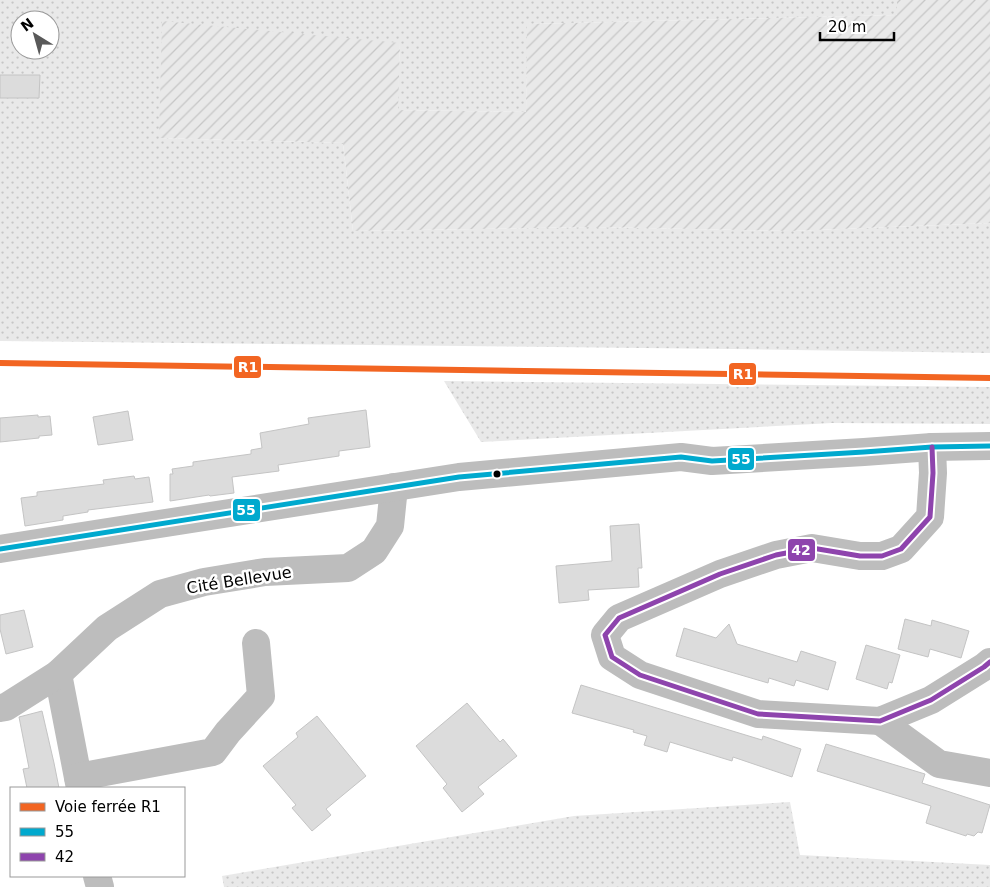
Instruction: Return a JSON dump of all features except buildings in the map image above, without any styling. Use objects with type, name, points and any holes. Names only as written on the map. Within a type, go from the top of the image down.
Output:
[{"type":"street","points":[[0,549],[459,478],[681,457],[712,461],[932,447],[990,446]]},
{"type":"street","points":[[932,447],[933,473],[930,517],[901,549],[882,556],[860,556],[812,548],[776,555],[720,574],[619,618],[605,635],[612,657],[640,675],[758,714],[880,721],[931,700],[990,662]]},
{"type":"street","name":"Cité Bellevue","points":[[0,708],[6,707],[58,674],[107,628],[160,594],[204,582],[265,572],[348,568],[374,552],[390,526],[394,487]]},
{"type":"street","points":[[58,674],[79,783],[213,752],[228,732],[261,696],[256,643]]},
{"type":"street","points":[[880,721],[940,764],[990,773]]},
{"type":"shaded area","points":[[0,0],[897,0],[897,15],[528,24],[526,112],[397,110],[400,43],[159,138],[343,143],[353,231],[593,227],[791,231],[990,223],[990,353],[0,341]]},
{"type":"shaded area","points":[[897,0],[990,0],[990,223],[791,231],[593,227],[353,231],[343,143],[159,138],[162,21],[400,43],[398,110],[526,112],[527,24],[897,15]]},
{"type":"shaded area","points":[[444,381],[990,387],[990,424],[832,423],[481,442]]},
{"type":"shaded area","points":[[790,802],[800,855],[990,865],[990,887],[224,887],[222,876],[574,816]]},
{"type":"rail line","name":"R1","points":[[0,363],[990,378]]},
{"type":"transit line","name":"55","points":[[0,549],[459,477],[681,457],[712,461],[932,447],[990,446]]},
{"type":"transit line","name":"42","points":[[932,447],[933,473],[930,517],[901,549],[882,556],[860,556],[812,548],[776,555],[720,574],[619,618],[605,635],[612,657],[640,675],[758,714],[880,721],[931,700],[990,662]]}]
